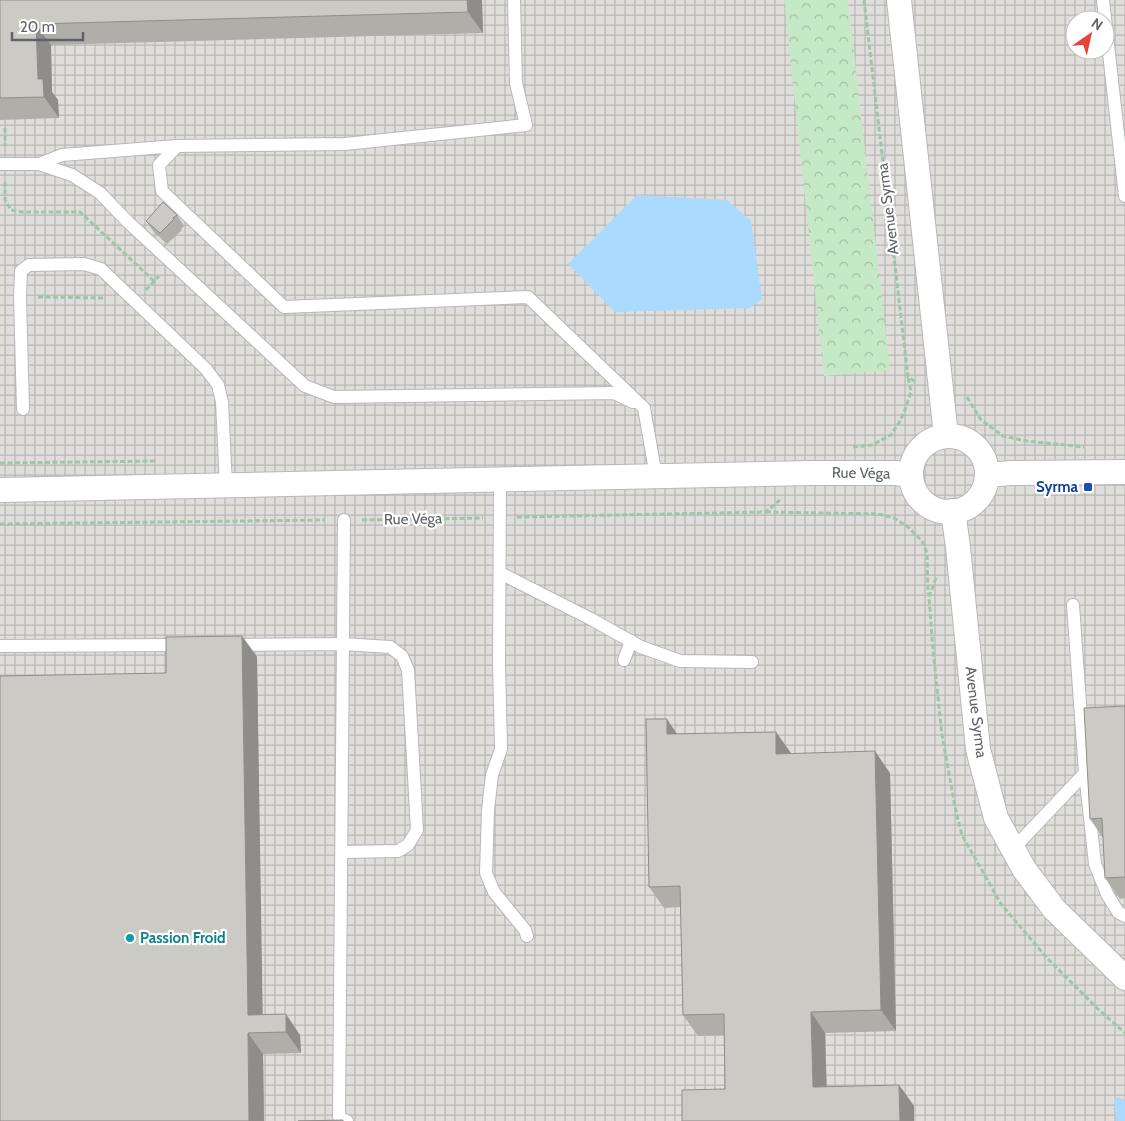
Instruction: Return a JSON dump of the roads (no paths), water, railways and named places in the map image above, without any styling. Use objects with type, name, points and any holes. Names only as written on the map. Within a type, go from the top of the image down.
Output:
[{"type":"street","points":[[899,0],[954,396],[946,436],[959,437],[970,442],[980,452],[985,462],[987,475],[985,486],[980,495],[963,509],[953,512]]},
{"type":"street","name":"Rue Véga","points":[[946,436],[935,438],[925,444],[917,453],[912,463],[911,475],[913,487],[919,498],[929,506],[940,511],[953,512]]},
{"type":"street","points":[[987,475],[1125,472]]},
{"type":"street","name":"Rue Véga","points":[[0,490],[811,473],[896,473],[911,475]]},
{"type":"street","name":"Avenue Syrma","points":[[953,512],[978,749],[996,818],[1024,869],[1054,909],[1125,978]]},
{"type":"lane","points":[[39,164],[62,155],[177,146],[345,144],[526,125],[516,83],[514,0]]},
{"type":"lane","points":[[1103,0],[1123,158],[1125,196]]},
{"type":"lane","points":[[177,146],[159,165],[162,191],[284,307],[528,297],[644,408],[656,476]]},
{"type":"lane","points":[[2,164],[39,164],[72,175],[100,193],[128,222],[306,386],[334,397],[614,393],[644,408]]},
{"type":"lane","points":[[23,409],[21,271],[29,265],[84,264],[101,269],[206,369],[218,385],[222,402],[226,486]]},
{"type":"lane","points":[[500,480],[499,664],[501,749],[492,775],[488,810],[486,873],[494,892],[525,930],[527,936]]},
{"type":"lane","points":[[344,520],[339,1117],[347,1121]]},
{"type":"lane","points":[[500,573],[591,619],[641,647],[680,661],[752,662]]},
{"type":"lane","points":[[1073,605],[1085,773],[1095,864],[1111,900],[1118,912],[1125,916]]},
{"type":"lane","points":[[624,660],[632,641]]},
{"type":"lane","points":[[216,645],[343,644],[390,647],[402,656],[408,670],[417,830],[408,844],[398,851],[342,852]]},
{"type":"lane","points":[[0,646],[196,645]]},
{"type":"lane","points":[[1013,849],[1085,773]]},
{"type":"water","points":[[637,195],[727,200],[751,221],[762,299],[750,308],[615,312],[568,264]]},
{"type":"water","points":[[1114,1097],[1125,1101],[1125,1121],[1116,1121]]},
{"type":"place","name":"Syrma","points":[[1088,487]]},
{"type":"place","name":"Passion Froid","points":[[130,938]]}]
